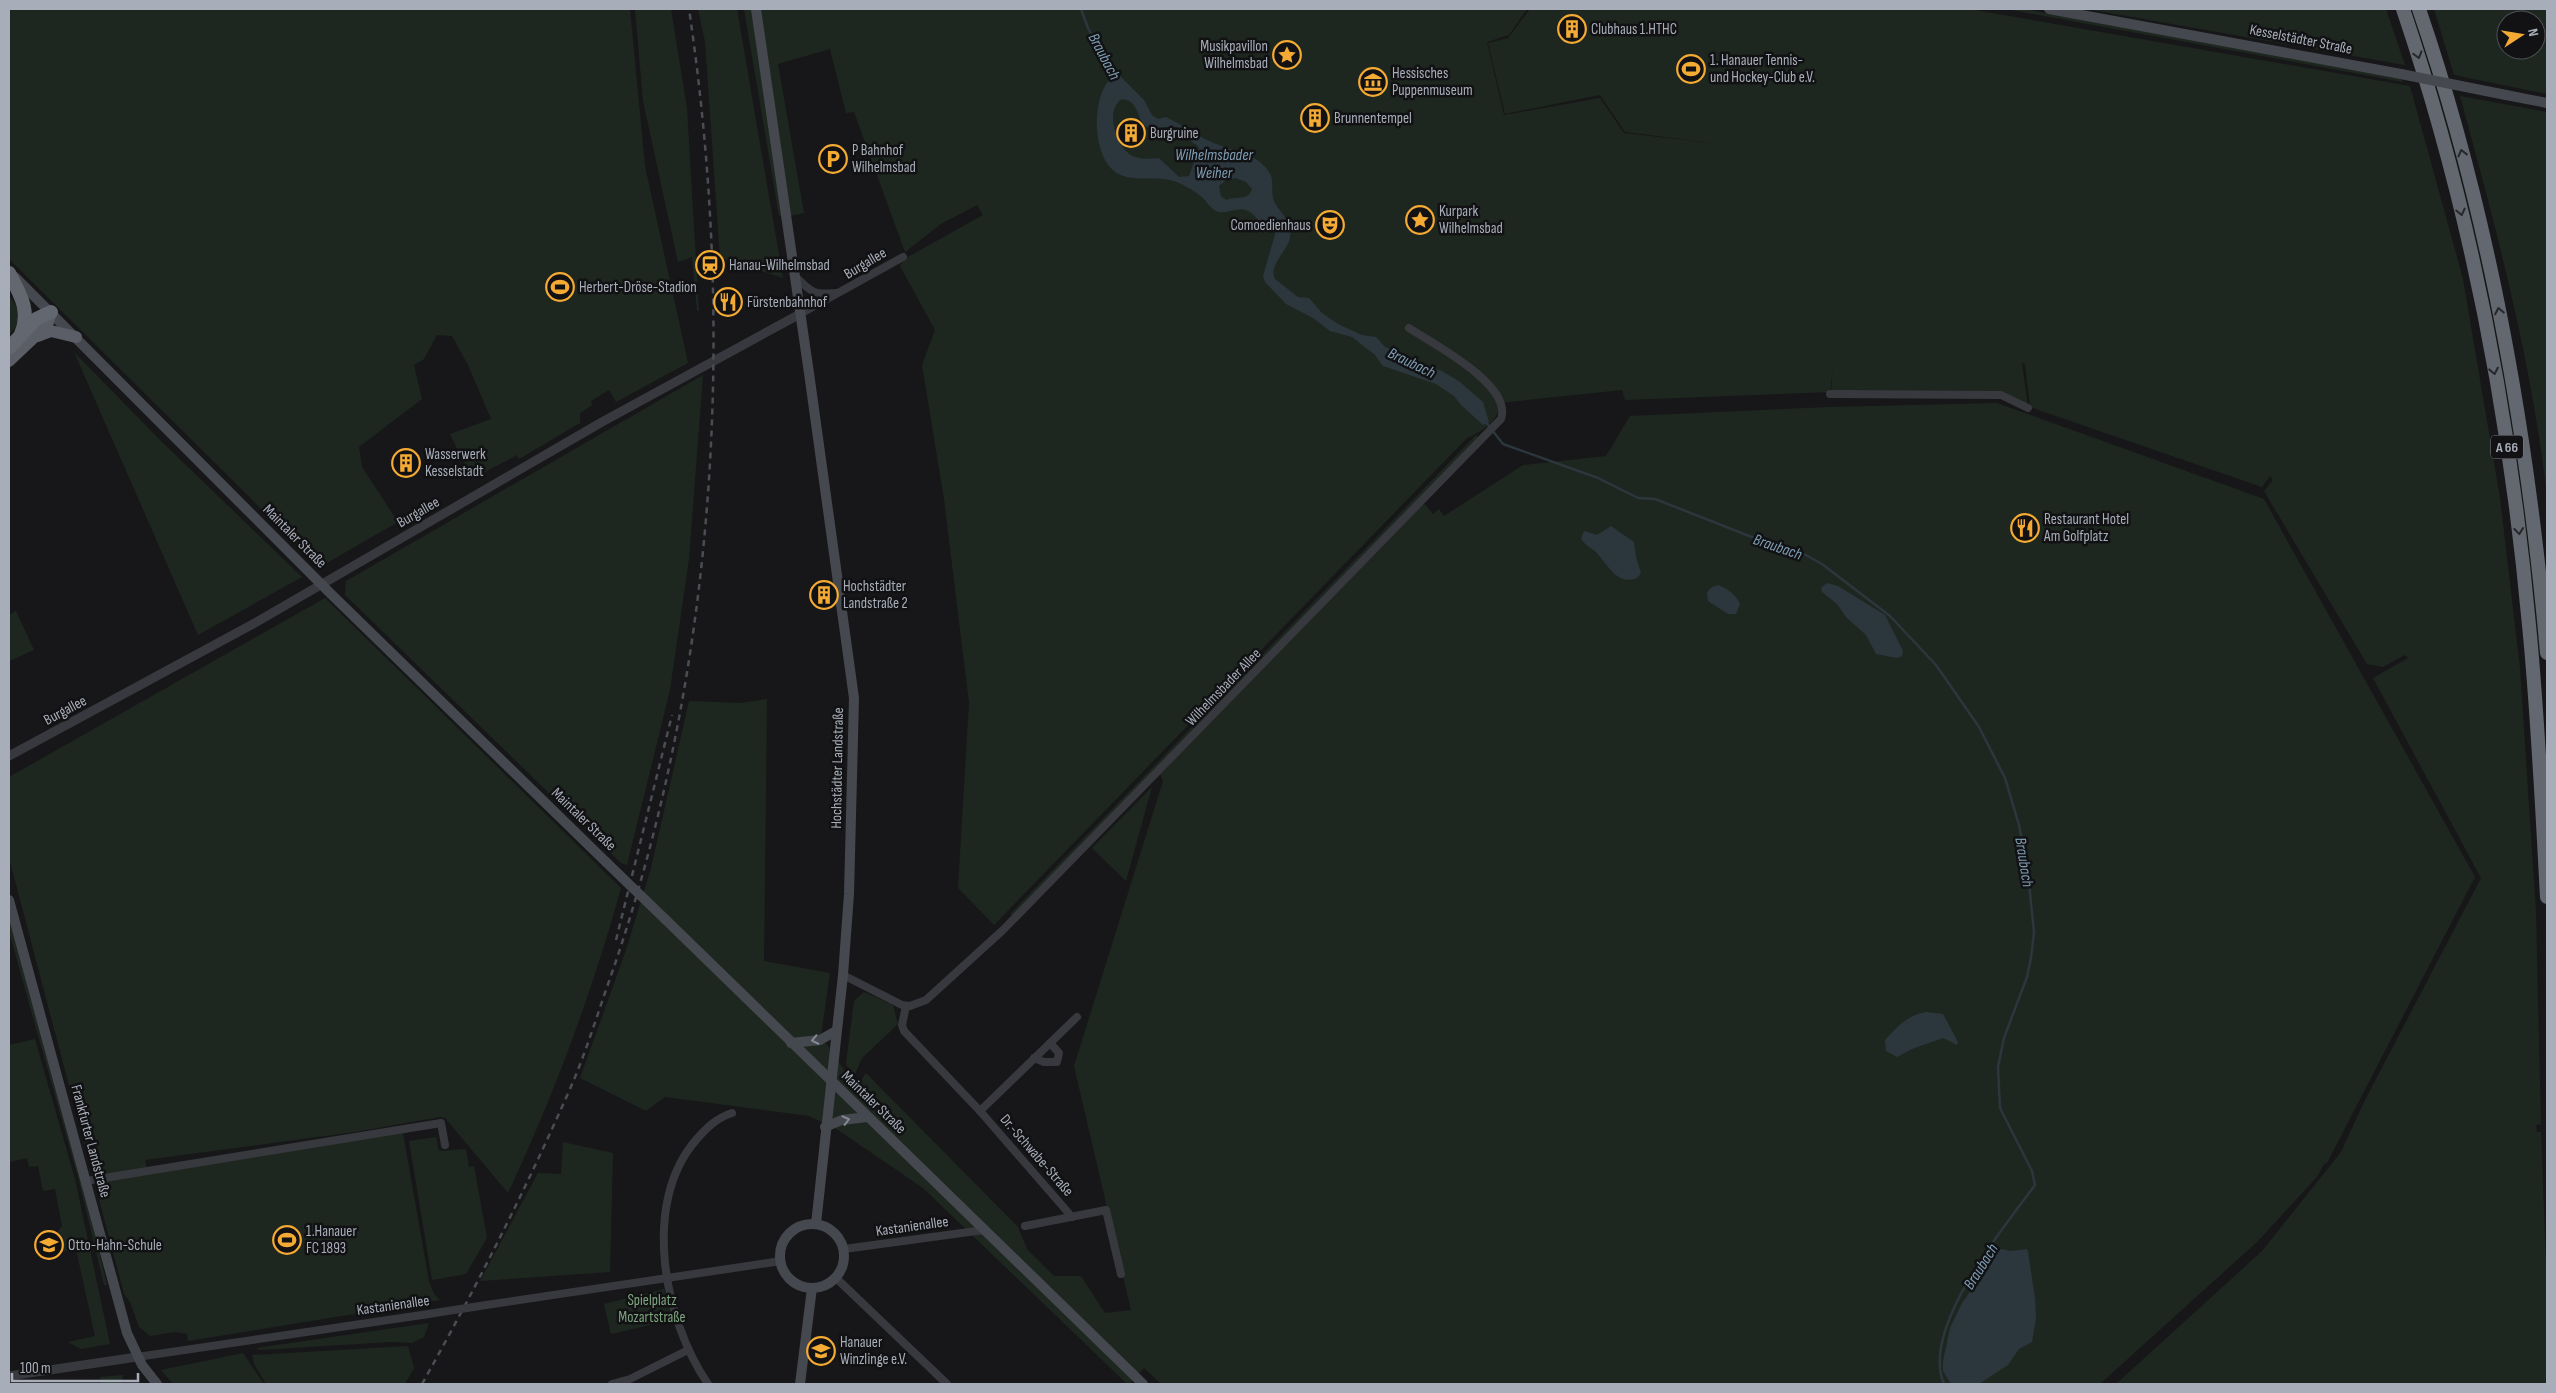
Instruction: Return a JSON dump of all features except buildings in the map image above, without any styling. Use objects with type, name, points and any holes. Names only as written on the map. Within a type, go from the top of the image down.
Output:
[{"type":"highway","name":"A 66","points":[[2403,9],[2456,188],[2499,393],[2513,485],[2529,624],[2547,897]]},
{"type":"highway","name":"A 66","points":[[2419,9],[2460,144],[2500,315],[2514,390],[2536,538],[2547,654]]},
{"type":"highway","points":[[9,272],[26,311],[25,338]]},
{"type":"highway","points":[[9,361],[36,319],[51,312]]},
{"type":"highway","points":[[9,348],[25,338],[51,331],[76,337]]},
{"type":"main road","name":"Hochstädter Landstraße","points":[[756,9],[854,698],[849,884],[843,975],[830,1080],[816,1224]]},
{"type":"main road","name":"Kesselstädter Straße","points":[[2049,9],[2547,103]]},
{"type":"main road","name":"Maintaler Straße","points":[[9,272],[321,584],[1143,1384]]},
{"type":"main road","name":"Frankfurter Landstraße","points":[[9,900],[127,1333],[137,1358],[156,1384]]},
{"type":"main road","points":[[791,1043],[820,1040],[836,1031]]},
{"type":"main road","points":[[826,1127],[842,1120],[867,1117]]},
{"type":"main road","points":[[816,1224],[834,1232],[844,1250],[843,1266],[836,1278],[824,1286],[812,1288],[792,1281],[786,1275],[780,1261],[782,1244],[791,1232],[800,1226],[816,1224]]},
{"type":"main road","points":[[800,1384],[812,1288]]},
{"type":"street","name":"Burgallee","points":[[9,756],[228,638],[602,422],[903,257]]},
{"type":"street","name":"Burgallee","points":[[794,274],[812,292],[818,295],[842,292]]},
{"type":"street","name":"Wilhelmsbader Allee","points":[[906,1006],[926,1000],[1002,930],[1492,429],[1503,412],[1499,396],[1478,374],[1409,328]]},
{"type":"street","points":[[1830,394],[2001,395],[2028,408]]},
{"type":"street","points":[[843,975],[906,1006]]},
{"type":"street","name":"Dr.-Schwabe-Straße","points":[[906,1006],[902,1025],[904,1031],[980,1111],[1072,1216]]},
{"type":"street","name":"Dr.-Schwabe-Straße","points":[[980,1111],[1077,1017]]},
{"type":"street","points":[[1034,1058],[1044,1062],[1057,1062],[1059,1054],[1050,1043]]},
{"type":"street","points":[[708,1384],[688,1350],[674,1309],[667,1278],[664,1226],[668,1197],[676,1171],[691,1146],[704,1130],[732,1112]]},
{"type":"street","points":[[86,1181],[442,1123],[445,1145]]},
{"type":"street","name":"Dr.-Schwabe-Straße","points":[[1025,1226],[1106,1210],[1121,1274]]},
{"type":"street","name":"Kastanienallee","points":[[844,1250],[984,1230]]},
{"type":"street","name":"Kastanienallee","points":[[9,1376],[780,1261]]},
{"type":"street","points":[[836,1278],[947,1384]]},
{"type":"street","points":[[612,1384],[630,1379],[688,1350]]},
{"type":"green space","points":[[9,9],[630,9],[645,166],[688,363],[616,402],[609,390],[591,401],[592,405],[580,413],[580,423],[519,459],[517,455],[472,479],[450,434],[491,419],[468,365],[452,336],[437,335],[424,359],[414,365],[422,399],[359,447],[362,467],[398,522],[320,567],[9,259]]},
{"type":"green space","points":[[635,9],[671,9],[687,108],[699,311],[697,311],[692,257],[678,262],[643,101]]},
{"type":"green space","points":[[698,9],[737,9],[783,278],[720,258],[705,42]]},
{"type":"green space","points":[[744,9],[753,9],[783,215],[779,216]]},
{"type":"green space","points":[[760,9],[1527,9],[1509,35],[1487,42],[1504,115],[1600,98],[1624,133],[1720,144],[1625,132],[1600,95],[1505,114],[1488,43],[1508,38],[1530,9],[1969,9],[2410,86],[2463,279],[2500,498],[2520,668],[2536,912],[2541,1124],[2536,1125],[2537,1132],[2541,1132],[2547,1291],[2547,1384],[2116,1384],[2262,1251],[2341,1152],[2363,1104],[2481,878],[2373,678],[2408,658],[2405,655],[2383,667],[2367,664],[2264,491],[2273,480],[2270,476],[2262,487],[2030,407],[2025,364],[2022,363],[2028,406],[2001,394],[1831,392],[1833,369],[1830,392],[1625,400],[1622,390],[1499,403],[1497,415],[1489,425],[1467,438],[994,925],[958,888],[969,703],[944,499],[922,365],[935,330],[900,266],[906,258],[983,215],[977,205],[941,224],[905,252],[854,112],[846,113],[830,49],[778,64],[804,213],[790,216]]},
{"type":"green space","points":[[2006,9],[2024,9],[2402,79],[2403,82]]},
{"type":"green space","points":[[2087,9],[2386,9],[2405,65],[2399,64]]},
{"type":"green space","points":[[2434,9],[2547,9],[2547,94],[2454,75]]},
{"type":"green space","points":[[2460,96],[2547,112],[2547,497],[2532,396],[2522,345],[2487,195]]},
{"type":"green space","points":[[9,296],[18,311],[19,320],[9,335]]},
{"type":"green space","points":[[74,352],[162,442],[302,577],[198,635]]},
{"type":"green space","points":[[703,375],[689,559],[670,690],[627,865],[621,863],[345,595],[346,581]]},
{"type":"green space","points":[[1997,403],[2264,499],[2475,877],[2327,1163],[2324,1164],[2317,1177],[2257,1242],[2100,1384],[1161,1384],[1144,1368],[1130,1384],[1127,1384],[923,1188],[838,1130],[809,1116],[665,1097],[646,1111],[580,1078],[626,950],[651,868],[689,701],[740,703],[767,699],[764,961],[830,973],[821,1036],[856,1087],[866,1073],[1018,1227],[1027,1249],[1054,1276],[1081,1276],[1105,1313],[1131,1310],[1074,1066],[1163,781],[1160,774],[1419,507],[1425,504],[1433,514],[1439,509],[1444,516],[1523,465],[1606,456],[1630,416],[1829,407]]},
{"type":"green space","points":[[1476,435],[1478,437],[1013,916],[1010,914]]},
{"type":"green space","points":[[325,598],[621,888],[598,966],[571,1043],[541,1119],[508,1193],[445,1118],[440,1117],[355,1132],[145,1160],[147,1169],[403,1133],[429,1281],[434,1294],[440,1300],[188,1341],[187,1334],[175,1332],[150,1336],[139,1327],[130,1302],[124,1294],[9,858],[9,777]]},
{"type":"green space","points":[[16,611],[34,650],[9,661],[9,615]]},
{"type":"green space","points":[[1152,787],[1126,881],[1092,848]]},
{"type":"green space","points":[[9,917],[83,1182],[107,1285],[104,1285],[79,1181],[9,932]]},
{"type":"green space","points":[[864,992],[893,1005],[898,1024],[862,1058],[853,1079],[846,1064],[854,1001]]},
{"type":"green space","points":[[35,1039],[75,1179],[110,1344],[81,1349],[68,1342],[95,1336],[76,1249],[39,1256],[62,1226],[55,1189],[43,1191],[38,1166],[29,1167],[27,1158],[9,1162],[9,1045]]},
{"type":"green space","points":[[436,1137],[439,1151],[466,1149],[469,1167],[474,1166],[487,1238],[466,1274],[432,1280],[409,1141]]},
{"type":"green space","points":[[563,1142],[613,1153],[610,1272],[480,1281],[538,1173],[561,1174]]},
{"type":"green space","name":"Spielplatz Mozartstraße","points":[[664,1289],[672,1320],[611,1334],[604,1304]]},
{"type":"green space","points":[[429,1323],[424,1337],[412,1343],[391,1342],[260,1350],[256,1348]]},
{"type":"green space","points":[[408,1346],[414,1368],[405,1384],[266,1384],[254,1364],[252,1355]]},
{"type":"green space","points":[[243,1353],[264,1384],[173,1384],[161,1370]]},
{"type":"green space","points":[[123,1375],[122,1384],[101,1384],[100,1377]]},
{"type":"water","name":"Wilhelmsbader Weiher","points":[[1111,67],[1144,100],[1152,115],[1158,119],[1166,117],[1209,141],[1252,157],[1259,161],[1269,172],[1272,179],[1274,201],[1290,227],[1290,238],[1274,269],[1275,279],[1298,297],[1309,298],[1322,313],[1338,324],[1362,335],[1376,337],[1385,347],[1442,371],[1460,382],[1483,402],[1489,422],[1483,425],[1454,396],[1436,384],[1383,366],[1375,355],[1352,337],[1330,331],[1313,318],[1286,304],[1265,282],[1263,276],[1276,231],[1266,227],[1252,214],[1242,209],[1223,212],[1216,211],[1200,195],[1170,180],[1127,177],[1114,171],[1101,152],[1098,139],[1097,124],[1100,97],[1112,77],[1107,68]],"holes":[[[1122,99],[1132,103],[1143,124],[1150,129],[1177,128],[1197,145],[1199,148],[1189,176],[1179,177],[1159,158],[1135,157],[1123,148],[1116,134],[1113,118],[1114,110]],[[1236,178],[1246,182],[1252,189],[1245,197],[1226,200],[1221,196],[1219,186],[1226,180]]]},
{"type":"water","points":[[1611,526],[1634,542],[1641,573],[1637,578],[1630,580],[1618,577],[1596,552],[1581,539],[1584,531],[1597,535]]},
{"type":"water","points":[[1827,583],[1838,586],[1885,615],[1903,651],[1902,656],[1897,658],[1876,654],[1866,635],[1846,617],[1837,604],[1822,592],[1821,588]]},
{"type":"water","points":[[1718,585],[1731,592],[1740,604],[1736,614],[1728,614],[1708,601],[1707,592],[1712,587]]},
{"type":"water","points":[[1926,1012],[1943,1014],[1958,1042],[1957,1045],[1943,1038],[1912,1049],[1897,1057],[1886,1051],[1885,1040],[1894,1030],[1909,1018]]},
{"type":"water","points":[[2002,1249],[2010,1251],[2027,1249],[2028,1252],[2036,1319],[2032,1342],[2019,1349],[2008,1365],[1979,1384],[1951,1384],[1943,1371],[1943,1361],[1950,1328],[1962,1303],[1992,1260],[1995,1251]]},
{"type":"waterway","name":"Braubach","points":[[1081,9],[1088,28],[1110,71]]},
{"type":"waterway","name":"Braubach","points":[[1485,421],[1503,444],[1598,478],[1638,498],[1655,499],[1762,541],[1793,548],[1822,564],[1890,616],[1936,665],[1979,727],[2005,778],[2019,825],[2028,873],[2034,932],[2027,977],[2004,1038],[1998,1067],[2000,1108],[2032,1171],[2035,1185],[1986,1253],[1954,1308],[1944,1336],[1940,1361],[1944,1384]]},
{"type":"railway","points":[[422,1384],[501,1235],[556,1121],[578,1070],[607,987],[644,869],[673,749],[694,627],[707,503],[713,379],[712,255],[704,132],[689,9]]},
{"type":"railway","points":[[616,940],[672,715]]},
{"type":"place","name":"Clubhaus 1.HTHC","points":[[1572,29]]},
{"type":"place","name":"Musikpavillon Wilhelmsbad","points":[[1287,55]]},
{"type":"place","name":"1. Hanauer Tennis- und Hockey-Club e.V.","points":[[1691,69]]},
{"type":"place","name":"Hessisches Puppenmuseum","points":[[1373,82]]},
{"type":"place","name":"Brunnentempel","points":[[1315,118]]},
{"type":"place","name":"Burgruine","points":[[1131,133]]},
{"type":"place","name":"P Bahnhof Wilhelmsbad","points":[[833,159]]},
{"type":"place","name":"Kurpark Wilhelmsbad","points":[[1420,220]]},
{"type":"place","name":"Comoedienhaus","points":[[1330,225]]},
{"type":"place","name":"Hanau-Wilhelmsbad","points":[[710,265]]},
{"type":"place","name":"Herbert-Dröse-Stadion","points":[[560,287]]},
{"type":"place","name":"Fürstenbahnhof","points":[[728,302]]},
{"type":"place","name":"Wasserwerk Kesselstadt","points":[[406,463]]},
{"type":"place","name":"Restaurant Hotel Am Golfplatz","points":[[2025,528]]},
{"type":"place","name":"Hochstädter Landstraße 2","points":[[824,595]]},
{"type":"place","name":"1.Hanauer FC 1893","points":[[287,1240]]},
{"type":"place","name":"Otto-Hahn-Schule","points":[[49,1245]]},
{"type":"place","name":"Hanauer Winzlinge e.V.","points":[[821,1351]]}]
